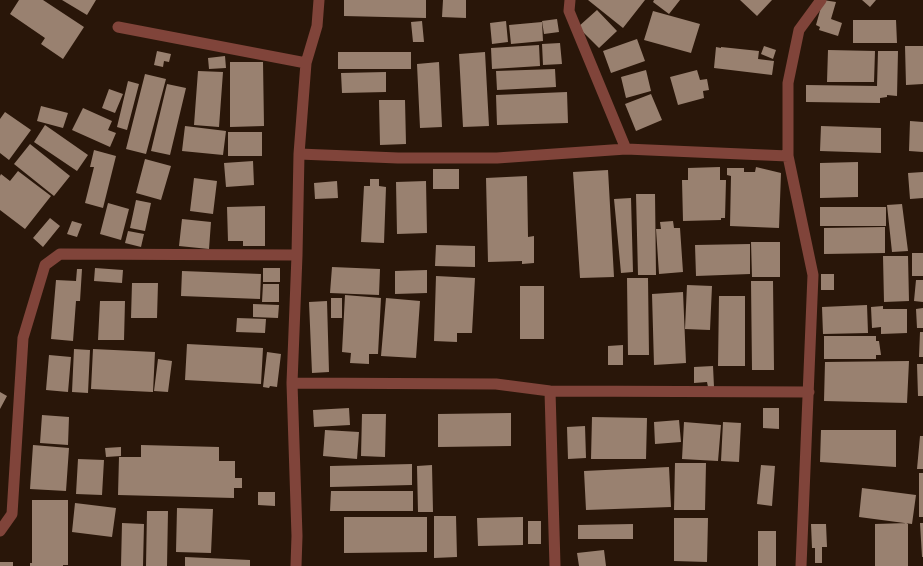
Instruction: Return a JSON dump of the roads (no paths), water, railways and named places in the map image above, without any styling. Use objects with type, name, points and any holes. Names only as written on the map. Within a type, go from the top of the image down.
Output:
[{"type":"street","points":[[296,566],[297,536],[292,384],[299,154],[306,63],[317,26],[319,0]]},
{"type":"street","points":[[570,0],[570,11],[626,149]]},
{"type":"street","points":[[801,566],[813,275],[788,156],[788,83],[799,30],[821,0]]},
{"type":"street","points":[[118,27],[306,63]]},
{"type":"street","points":[[299,154],[398,158],[497,158],[626,149],[788,156]]},
{"type":"street","points":[[0,531],[12,514],[23,338],[45,265],[60,254],[297,255]]},
{"type":"street","points":[[292,384],[496,384],[550,391],[809,392]]},
{"type":"street","points":[[550,391],[555,566]]}]
